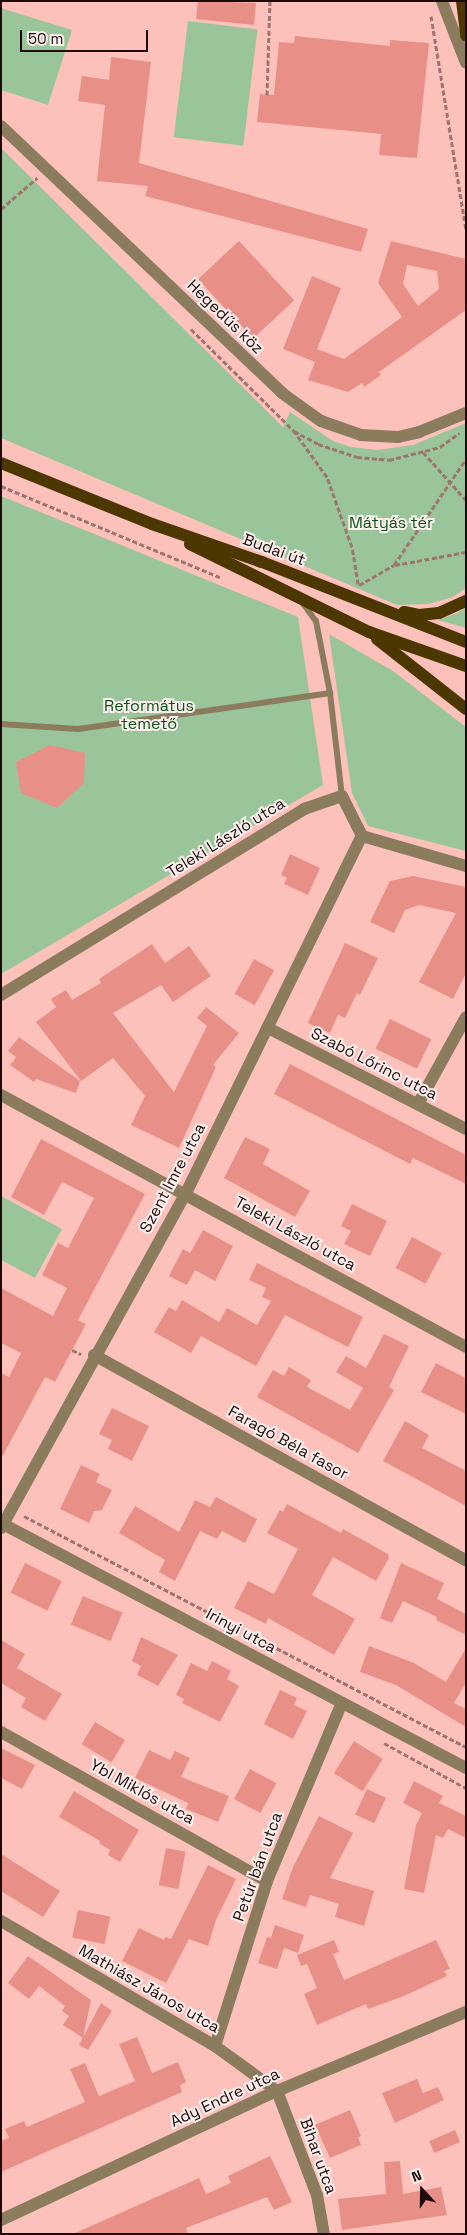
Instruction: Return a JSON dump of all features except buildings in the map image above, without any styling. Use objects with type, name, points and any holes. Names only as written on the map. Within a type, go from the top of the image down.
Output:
[{"type":"main road","points":[[462,1],[466,36]]},
{"type":"main road","name":"Budai út","points":[[1,463],[152,524],[384,608]]},
{"type":"main road","name":"Budai út","points":[[152,524],[370,632]]},
{"type":"main road","points":[[384,608],[419,615],[455,608],[466,601]]},
{"type":"main road","points":[[384,608],[466,642]]},
{"type":"main road","points":[[370,632],[466,666]]},
{"type":"main road","points":[[370,632],[466,709]]},
{"type":"street","points":[[442,1],[466,63]]},
{"type":"street","name":"Hegedűs köz","points":[[1,126],[282,393],[321,421],[360,435],[398,437],[419,432],[466,413]]},
{"type":"street","points":[[342,796],[362,836],[466,866]]},
{"type":"street","name":"Teleki László utca","points":[[1,995],[304,809],[342,796]]},
{"type":"street","name":"Szent Imre utca","points":[[2,1525],[94,1355],[186,1193],[362,836]]},
{"type":"street","points":[[418,1104],[466,1017]]},
{"type":"street","name":"Szabó Lőrinc utca","points":[[268,1028],[466,1129]]},
{"type":"street","name":"Teleki László utca","points":[[1,1095],[186,1193],[466,1347]]},
{"type":"street","name":"Faragó Béla fasor","points":[[94,1355],[466,1560]]},
{"type":"street","name":"Irinyi utca","points":[[2,1525],[466,1768]]},
{"type":"street","name":"Petúr bán utca","points":[[215,2046],[267,1881],[342,1703]]},
{"type":"street","name":"Ybl Miklós utca","points":[[1,1732],[267,1881]]},
{"type":"street","name":"Mathiász János utca","points":[[1,1921],[215,2046],[277,2091]]},
{"type":"street","name":"Ady Endre utca","points":[[1,2220],[277,2091],[466,2012]]},
{"type":"street","name":"Bihar utca","points":[[277,2091],[317,2195],[324,2234]]},
{"type":"lane","points":[[299,597],[316,621],[330,693],[342,796]]},
{"type":"lane","points":[[1,724],[78,729],[330,693]]},
{"type":"path","points":[[267,95],[270,1]]},
{"type":"path","points":[[430,8],[466,230]]},
{"type":"path","points":[[1,209],[46,169]]},
{"type":"path","points":[[462,430],[440,446],[389,460],[357,458],[318,444],[294,431],[327,477],[352,547],[358,586],[394,565],[466,552]]},
{"type":"path","points":[[423,452],[466,500]]},
{"type":"path","points":[[394,565],[466,459]]},
{"type":"path","points":[[1,486],[227,580]]},
{"type":"path","points":[[12,1509],[466,1747]]},
{"type":"green space","points":[[1,8],[72,30],[48,105],[1,90]]},
{"type":"green space","points":[[188,21],[257,30],[243,146],[174,137]]},
{"type":"green space","name":"Mátyás tér","points":[[1,148],[283,427],[290,412],[333,441],[351,447],[378,450],[413,445],[466,423],[466,588],[453,597],[428,604],[397,605],[1,438]]},
{"type":"green space","name":"Református temető","points":[[1,496],[298,617],[323,785],[1,974]]},
{"type":"green space","points":[[466,608],[466,628],[438,620],[457,613]]},
{"type":"green space","points":[[329,634],[393,671],[466,727],[466,851],[368,826],[352,793]]},
{"type":"green space","points":[[1,1196],[62,1229],[35,1278],[1,1260]]}]
